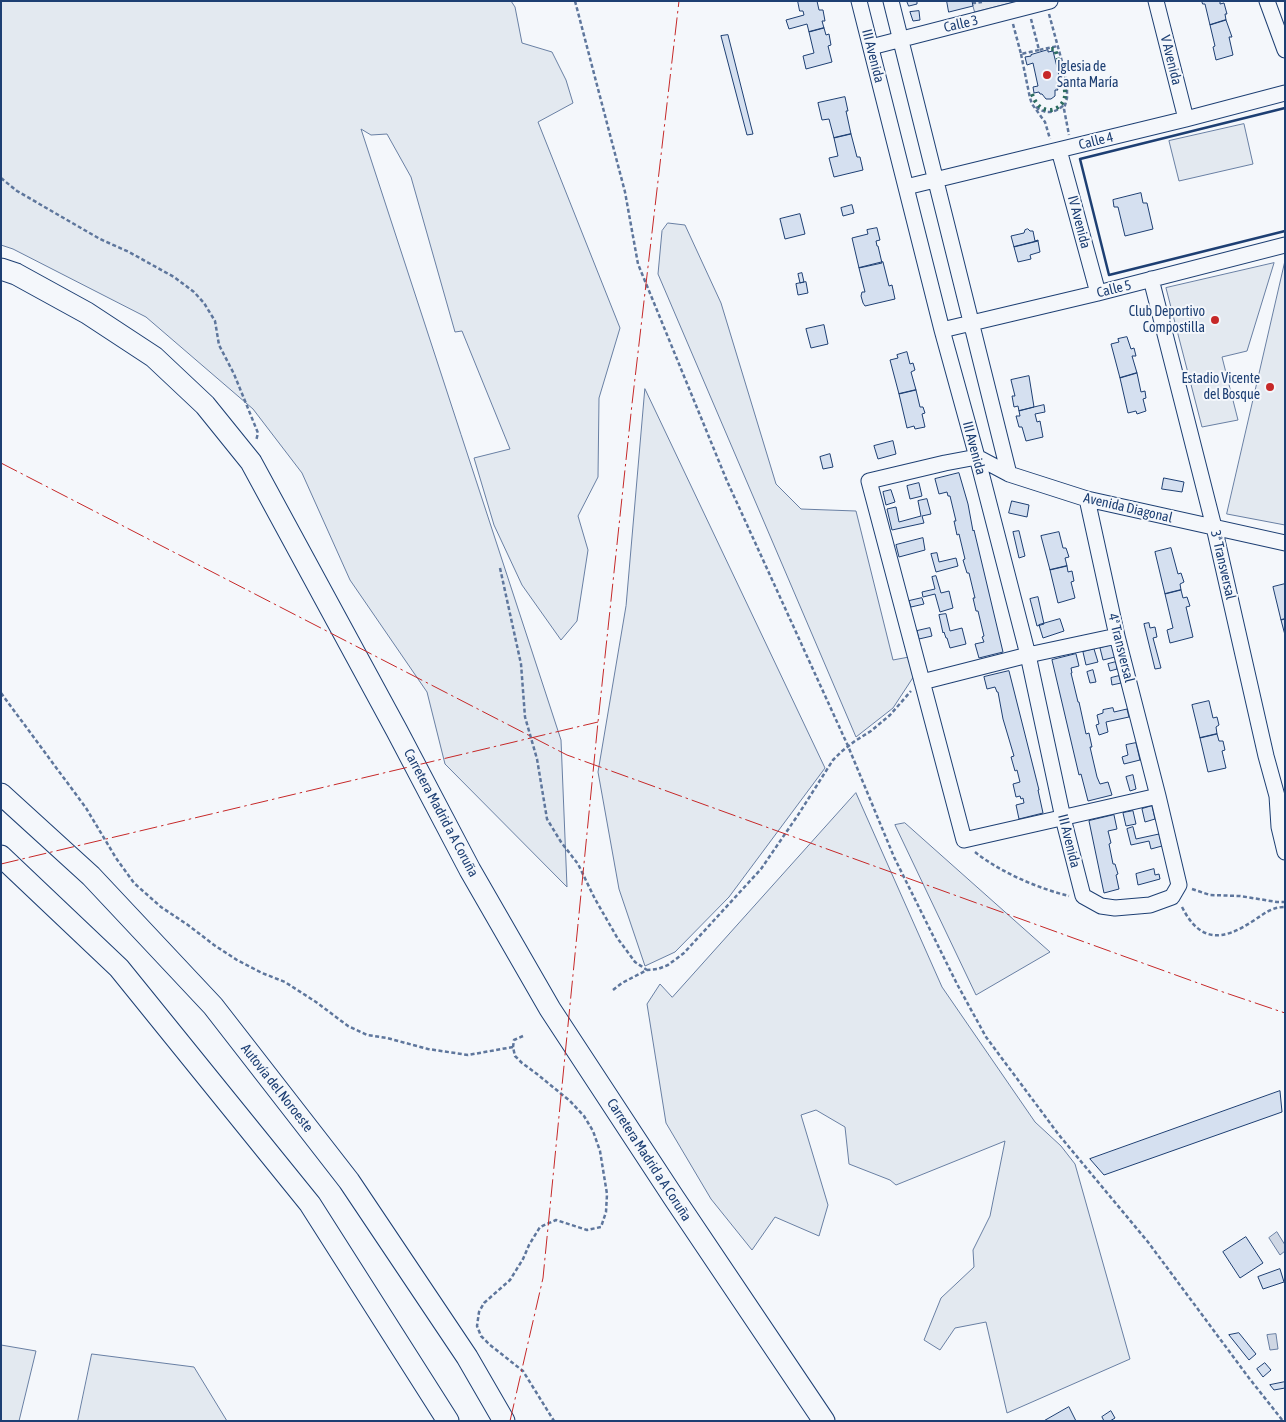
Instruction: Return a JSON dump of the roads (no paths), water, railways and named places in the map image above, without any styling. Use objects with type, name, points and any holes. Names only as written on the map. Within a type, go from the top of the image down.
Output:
[{"type":"highway","name":"Carretera Madrid a A Coruña","points":[[1,269],[16,274],[87,313],[154,357],[205,405],[251,462],[470,870],[550,1009],[824,1421]]},
{"type":"highway","name":"Autovía del Noroeste","points":[[1,794],[91,876],[213,1006],[349,1180],[467,1357],[504,1421]]},
{"type":"highway","points":[[1,856],[119,968],[310,1204],[448,1421]]},
{"type":"street","name":"III Avenida","points":[[859,1],[942,330],[1028,655],[1082,896]]},
{"type":"street","name":"III Avenida","points":[[891,1],[1009,474]]},
{"type":"street","name":"V Avenida","points":[[1156,1],[1186,119]]},
{"type":"street","points":[[1267,1],[1285,50]]},
{"type":"street","name":"Calle 3","points":[[871,47],[901,38],[1049,6]]},
{"type":"street","name":"Calle 4","points":[[906,187],[1285,94]]},
{"type":"street","name":"IV Avenida","points":[[1059,150],[1098,293]]},
{"type":"street","name":"Calle 5","points":[[942,330],[1098,293],[1285,245]]},
{"type":"street","name":"3ª Transversal","points":[[1151,279],[1214,527],[1266,756],[1277,796],[1279,827],[1285,852]]},
{"type":"street","points":[[977,457],[945,462],[869,481],[964,840],[1158,796]]},
{"type":"street","name":"Avenida Diagonal","points":[[977,457],[1009,474],[1087,499],[1285,543]]},
{"type":"street","name":"4ª Transversal","points":[[1082,896],[1101,906],[1115,908],[1150,904],[1172,897],[1177,888],[1158,796],[1117,636],[1087,499]]},
{"type":"street","points":[[922,680],[1117,636]]},
{"type":"place","name":"Iglesia de Santa María","points":[[1047,75]]},
{"type":"place","name":"Club Deportivo Compostilla","points":[[1215,320]]},
{"type":"place","name":"Estadio Vicente del Bosque","points":[[1270,387]]}]
